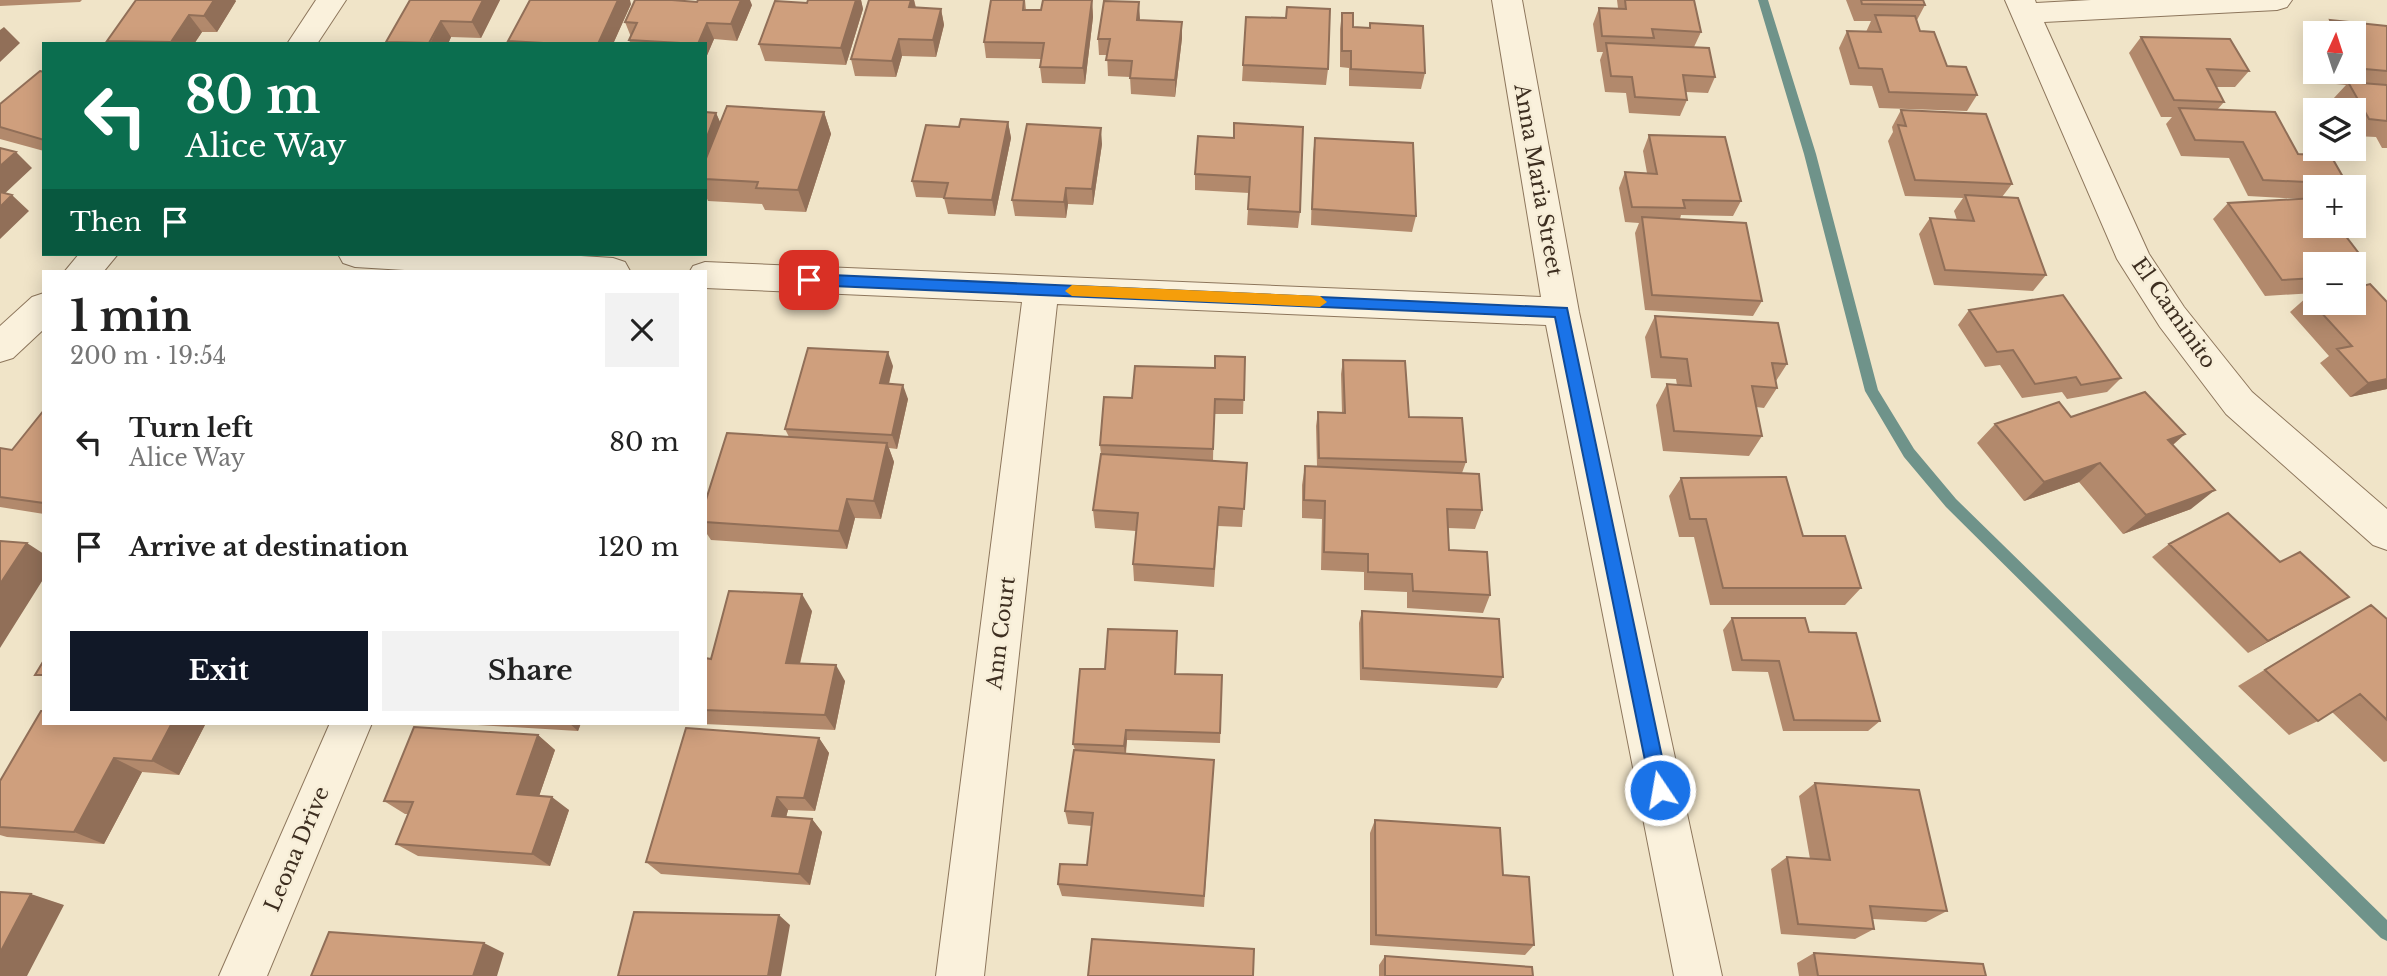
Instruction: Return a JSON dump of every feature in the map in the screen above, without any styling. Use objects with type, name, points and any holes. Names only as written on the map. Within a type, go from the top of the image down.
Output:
[{"type":"street","points":[[303,42],[331,0]]},
{"type":"street","name":"Anna Maria Street","points":[[1507,0],[1562,312],[1698,976]]},
{"type":"street","points":[[2023,6],[2277,0]]},
{"type":"street","name":"El Caminito","points":[[2023,6],[2134,259],[2172,317],[2239,403],[2387,533]]},
{"type":"street","points":[[83,270],[99,256]]},
{"type":"street","points":[[379,256],[545,270]]},
{"type":"street","points":[[707,275],[1562,312]]},
{"type":"street","name":"Ann Court","points":[[960,976],[1041,289]]},
{"type":"street","points":[[0,348],[42,309]]},
{"type":"street","name":"Leona Drive","points":[[243,976],[350,725]]},
{"type":"building","points":[[136,0],[214,0],[204,16],[189,15],[171,42],[107,41]]},
{"type":"building","points":[[410,0],[483,0],[472,22],[441,21],[430,42],[386,42]]},
{"type":"building","points":[[530,0],[618,0],[599,42],[508,41]]},
{"type":"building","points":[[635,0],[741,0],[731,24],[707,23],[699,42],[629,40],[637,23],[625,22]]},
{"type":"building","points":[[808,0],[856,0],[841,48],[759,44],[775,1],[807,3]]},
{"type":"building","points":[[869,0],[911,0],[909,7],[941,9],[933,40],[899,39],[892,61],[851,59]]},
{"type":"building","points":[[991,0],[1024,0],[1023,10],[1041,10],[1043,0],[1092,0],[1083,68],[1040,67],[1044,43],[984,42]]},
{"type":"building","points":[[1625,0],[1694,0],[1701,32],[1652,29],[1654,38],[1602,36],[1599,8],[1626,9]]},
{"type":"building","points":[[1861,0],[1923,0],[1925,5],[1862,4]]},
{"type":"building","points":[[1104,1],[1139,2],[1137,20],[1182,22],[1175,80],[1130,78],[1132,61],[1106,60],[1110,39],[1098,39]]},
{"type":"building","points":[[1287,7],[1330,9],[1328,69],[1243,65],[1246,17],[1286,18]]},
{"type":"building","points":[[1342,13],[1353,13],[1353,27],[1370,28],[1370,23],[1423,26],[1425,73],[1351,69],[1351,51],[1342,51]]},
{"type":"building","points":[[1875,15],[1915,16],[1920,31],[1934,32],[1947,66],[1966,67],[1977,95],[1889,92],[1882,69],[1859,68],[1847,31],[1881,32]]},
{"type":"building","points":[[2366,24],[2387,26],[2387,71],[2366,69]]},
{"type":"building","points":[[2141,37],[2230,39],[2249,71],[2207,69],[2224,102],[2174,100]]},
{"type":"building","points":[[1606,43],[1709,48],[1715,77],[1683,75],[1687,100],[1635,97],[1632,77],[1611,76]]},
{"type":"building","points":[[42,72],[42,139],[0,127],[0,104]]},
{"type":"building","points":[[2349,84],[2387,85],[2387,121],[2369,119],[2366,114],[2366,98],[2357,98]]},
{"type":"building","points":[[727,106],[824,112],[798,190],[756,188],[758,182],[707,179],[707,156]]},
{"type":"building","points":[[2179,108],[2275,112],[2298,154],[2303,154],[2303,161],[2334,161],[2342,175],[2303,175],[2303,182],[2263,180],[2243,142],[2195,140]]},
{"type":"building","points":[[1901,110],[1986,114],[2012,184],[1915,180],[1898,125],[1906,126]]},
{"type":"building","points":[[707,112],[716,113],[707,137]]},
{"type":"building","points":[[961,119],[1008,122],[992,200],[944,198],[948,183],[912,181],[926,125],[959,127]]},
{"type":"building","points":[[1234,123],[1303,127],[1300,212],[1248,209],[1250,177],[1195,174],[1198,136],[1234,138]]},
{"type":"building","points":[[1027,124],[1101,128],[1092,189],[1066,188],[1064,202],[1012,200]]},
{"type":"building","points":[[1649,135],[1725,137],[1741,201],[1683,200],[1685,208],[1632,207],[1625,172],[1657,174]]},
{"type":"building","points":[[1315,138],[1413,143],[1416,216],[1312,209]]},
{"type":"building","points":[[0,148],[16,152],[0,166]]},
{"type":"building","points":[[0,192],[12,195],[0,207]]},
{"type":"building","points":[[1965,195],[2018,198],[2046,275],[1945,270],[1930,218],[1974,221]]},
{"type":"building","points":[[2303,199],[2303,238],[2347,238],[2358,252],[2303,252],[2303,279],[2282,280],[2228,203]]},
{"type":"building","points":[[1642,217],[1746,223],[1762,301],[1652,295]]},
{"type":"building","points":[[2370,284],[2387,302],[2387,379],[2368,383],[2337,349],[2352,346],[2324,315],[2366,315],[2366,285]]},
{"type":"building","points":[[2063,295],[2121,378],[2081,385],[2076,377],[2035,384],[2013,350],[1997,352],[1969,310]]},
{"type":"building","points":[[1655,316],[1778,323],[1787,364],[1772,363],[1777,388],[1752,386],[1762,436],[1674,431],[1667,384],[1691,386],[1687,359],[1661,357]]},
{"type":"building","points":[[808,348],[888,352],[880,383],[903,385],[892,435],[785,429]]},
{"type":"building","points":[[1215,356],[1245,357],[1244,400],[1215,399],[1213,449],[1100,445],[1104,397],[1132,398],[1135,366],[1215,368]]},
{"type":"building","points":[[1343,360],[1405,361],[1409,417],[1462,418],[1466,462],[1319,458],[1318,412],[1345,413]]},
{"type":"building","points":[[2145,392],[2185,434],[2168,440],[2215,490],[2146,515],[2100,463],[2044,482],[1995,424],[2059,402],[2071,417]]},
{"type":"building","points":[[42,412],[42,503],[0,497],[0,448],[12,450]]},
{"type":"building","points":[[727,433],[887,443],[874,501],[847,499],[839,531],[707,522],[707,497]]},
{"type":"building","points":[[1101,454],[1247,463],[1244,509],[1219,507],[1214,569],[1133,564],[1138,513],[1093,510]]},
{"type":"building","points":[[1305,466],[1479,474],[1482,510],[1447,509],[1449,550],[1487,552],[1490,595],[1413,591],[1412,574],[1368,572],[1368,554],[1324,552],[1325,501],[1304,500]]},
{"type":"building","points":[[1786,477],[1803,536],[1845,536],[1861,588],[1723,588],[1706,519],[1690,519],[1681,478]]},
{"type":"building","points":[[2228,513],[2280,562],[2300,552],[2349,597],[2268,641],[2169,544]]},
{"type":"building","points":[[0,541],[27,543],[0,584]]},
{"type":"building","points":[[729,591],[802,594],[786,663],[836,665],[825,715],[707,710],[707,658],[711,659]]},
{"type":"building","points":[[2371,605],[2387,619],[2387,720],[2360,694],[2318,721],[2265,670]]},
{"type":"building","points":[[1362,611],[1499,619],[1503,677],[1363,668]]},
{"type":"building","points":[[1732,618],[1805,618],[1809,632],[1856,633],[1880,721],[1794,720],[1779,661],[1742,660]]},
{"type":"building","points":[[1108,629],[1177,631],[1175,674],[1222,675],[1220,733],[1126,730],[1124,746],[1073,744],[1080,669],[1105,669]]},
{"type":"building","points":[[42,663],[42,675],[35,675]]},
{"type":"building","points":[[41,711],[42,725],[171,725],[152,761],[114,758],[74,832],[0,827],[0,781]]},
{"type":"building","points":[[414,727],[538,735],[517,794],[552,797],[532,854],[396,844],[413,802],[384,801]]},
{"type":"building","points":[[686,728],[819,738],[804,798],[777,797],[772,816],[812,819],[799,874],[646,862]]},
{"type":"building","points":[[1074,750],[1214,760],[1204,896],[1058,884],[1060,864],[1087,865],[1093,813],[1065,811]]},
{"type":"building","points":[[1815,783],[1919,790],[1947,911],[1870,906],[1874,929],[1798,924],[1787,857],[1830,860]]},
{"type":"building","points":[[1375,820],[1500,828],[1503,875],[1529,877],[1534,945],[1376,935]]},
{"type":"building","points":[[0,892],[31,894],[0,953]]},
{"type":"building","points":[[634,912],[779,915],[768,976],[618,976]]},
{"type":"building","points":[[329,932],[484,943],[473,976],[311,976]]},
{"type":"building","points":[[1092,939],[1254,949],[1253,976],[1088,976]]},
{"type":"building","points":[[1814,953],[1983,964],[1986,976],[1818,976]]},
{"type":"building","points":[[1385,956],[1532,967],[1533,976],[1385,976]]},
{"type":"waterway","points":[[1763,0],[1810,154],[1872,391],[1909,453],[1951,503],[2387,932]]},
{"type":"slow traffic","points":[[1072,291],[1320,302]]},
{"type":"route","points":[[809,280],[1562,312],[1660,790]]}]
